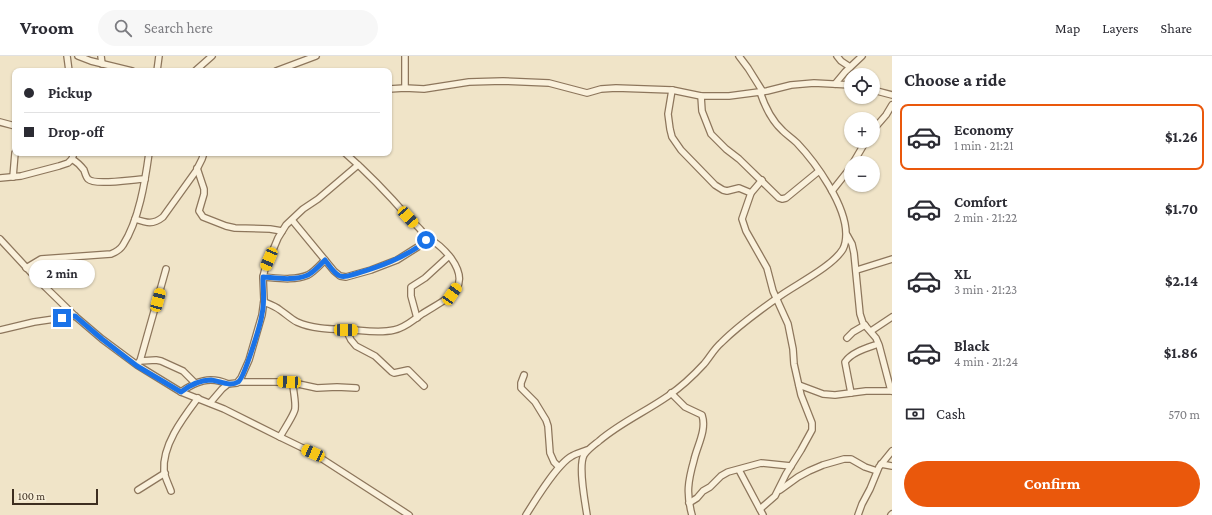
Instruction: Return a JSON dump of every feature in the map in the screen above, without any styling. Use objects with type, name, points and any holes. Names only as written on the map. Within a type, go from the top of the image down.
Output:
[{"type":"street","points":[[68,56],[69,68]]},
{"type":"street","points":[[78,56],[119,68]]},
{"type":"street","points":[[101,56],[102,64]]},
{"type":"street","points":[[157,68],[159,56]]},
{"type":"street","points":[[284,68],[316,56]]},
{"type":"street","points":[[405,56],[405,88]]},
{"type":"street","points":[[526,515],[559,467],[565,461],[588,449],[625,421],[671,394],[695,374],[721,343],[752,316],[835,258],[844,248],[846,235],[842,213],[832,191],[812,161],[796,142],[782,130],[772,118],[764,105],[762,92],[739,56]]},
{"type":"street","points":[[838,56],[841,61],[850,67]]},
{"type":"street","points":[[835,84],[862,56]]},
{"type":"street","points":[[198,68],[211,57]]},
{"type":"street","points":[[392,89],[424,89],[469,82],[503,80],[549,83],[586,93],[601,89],[616,88],[672,90],[701,96],[729,96],[762,92],[792,85],[814,83],[844,85]]},
{"type":"street","points":[[672,90],[668,114],[670,130],[672,137],[680,150],[715,185],[723,190],[728,192],[739,188],[751,193]]},
{"type":"street","points":[[880,92],[892,95]]},
{"type":"street","points":[[701,96],[702,111],[711,134],[762,180],[779,198],[786,198],[819,171]]},
{"type":"street","points":[[880,122],[892,105]]},
{"type":"street","points":[[0,122],[12,125]]},
{"type":"street","points":[[13,177],[16,156]]},
{"type":"street","points":[[0,178],[13,177],[59,166],[68,163],[73,156]]},
{"type":"street","points":[[26,268],[41,259],[111,254],[117,251],[123,245],[135,219],[145,179],[149,156]]},
{"type":"street","points":[[135,219],[153,223],[157,222],[163,217],[197,168],[203,156]]},
{"type":"street","points":[[264,302],[279,309],[292,319],[303,324],[327,329],[369,331],[395,330],[411,323],[416,318],[443,301],[452,294],[458,286],[460,278],[459,272],[443,248],[426,237],[398,205],[349,156]]},
{"type":"street","points":[[72,159],[83,169],[88,180],[113,182],[145,179]]},
{"type":"street","points":[[239,382],[249,360],[262,315],[264,302],[263,277],[278,238],[282,231],[303,209],[358,165]]},
{"type":"street","points":[[197,168],[204,189],[199,211],[203,217],[235,228],[270,229],[282,231]]},
{"type":"street","points":[[832,191],[844,176]]},
{"type":"street","points":[[760,509],[776,496],[786,474],[812,430],[812,423],[801,395],[794,364],[793,349],[788,324],[776,298],[767,268],[742,223],[742,215],[751,193],[762,180]]},
{"type":"street","points":[[292,220],[334,271],[340,276],[371,270],[397,260],[424,243],[426,237]]},
{"type":"street","points":[[799,385],[823,394],[835,395],[866,391],[892,391],[876,338],[865,325],[860,314],[858,305],[857,270],[854,253],[852,244],[846,235]]},
{"type":"street","points":[[0,239],[26,268],[75,316],[102,339],[181,392],[210,403],[313,453],[409,515]]},
{"type":"street","points":[[416,318],[410,296],[411,287],[425,278],[449,256]]},
{"type":"street","points":[[857,270],[892,259]]},
{"type":"street","points":[[263,277],[286,278],[308,275],[325,260]]},
{"type":"street","points":[[138,363],[166,270]]},
{"type":"street","points":[[0,330],[34,322],[75,316]]},
{"type":"street","points":[[871,331],[892,317]]},
{"type":"street","points":[[847,338],[853,332],[865,325]]},
{"type":"street","points":[[346,330],[356,346],[375,356],[392,372],[394,373],[408,370],[424,386]]},
{"type":"street","points":[[851,393],[844,364],[846,360],[865,348],[878,344]]},
{"type":"street","points":[[138,363],[156,360],[161,361],[183,371],[195,383]]},
{"type":"street","points":[[524,375],[521,382],[521,388],[535,402],[546,420],[548,426],[550,453],[554,462],[559,467]]},
{"type":"street","points":[[181,392],[195,383],[210,380],[228,384],[239,382],[276,382],[293,383],[317,388],[356,388]]},
{"type":"street","points":[[280,437],[293,415],[295,408],[293,383]]},
{"type":"street","points":[[210,403],[228,384]]},
{"type":"street","points":[[671,394],[685,407],[702,415],[704,418],[700,440],[689,480],[689,503],[692,515]]},
{"type":"street","points":[[171,491],[165,473],[165,461],[168,447],[179,423],[198,398]]},
{"type":"street","points":[[587,515],[582,462],[588,449]]},
{"type":"street","points":[[858,515],[877,471],[892,451]]},
{"type":"street","points":[[778,492],[809,471],[844,458],[851,459],[861,465],[877,471]]},
{"type":"street","points":[[689,503],[725,474],[761,463],[791,466]]},
{"type":"street","points":[[881,464],[892,466]]},
{"type":"street","points":[[739,470],[763,515]]},
{"type":"street","points":[[138,490],[165,473]]},
{"type":"street","points":[[398,515],[399,509]]},
{"type":"route","points":[[62,318],[75,316],[137,366],[181,392],[197,382],[210,380],[228,384],[237,383],[239,382],[249,360],[262,315],[264,300],[263,277],[294,278],[308,275],[325,260],[340,276],[355,274],[371,270],[397,260],[424,243],[426,240]]}]
